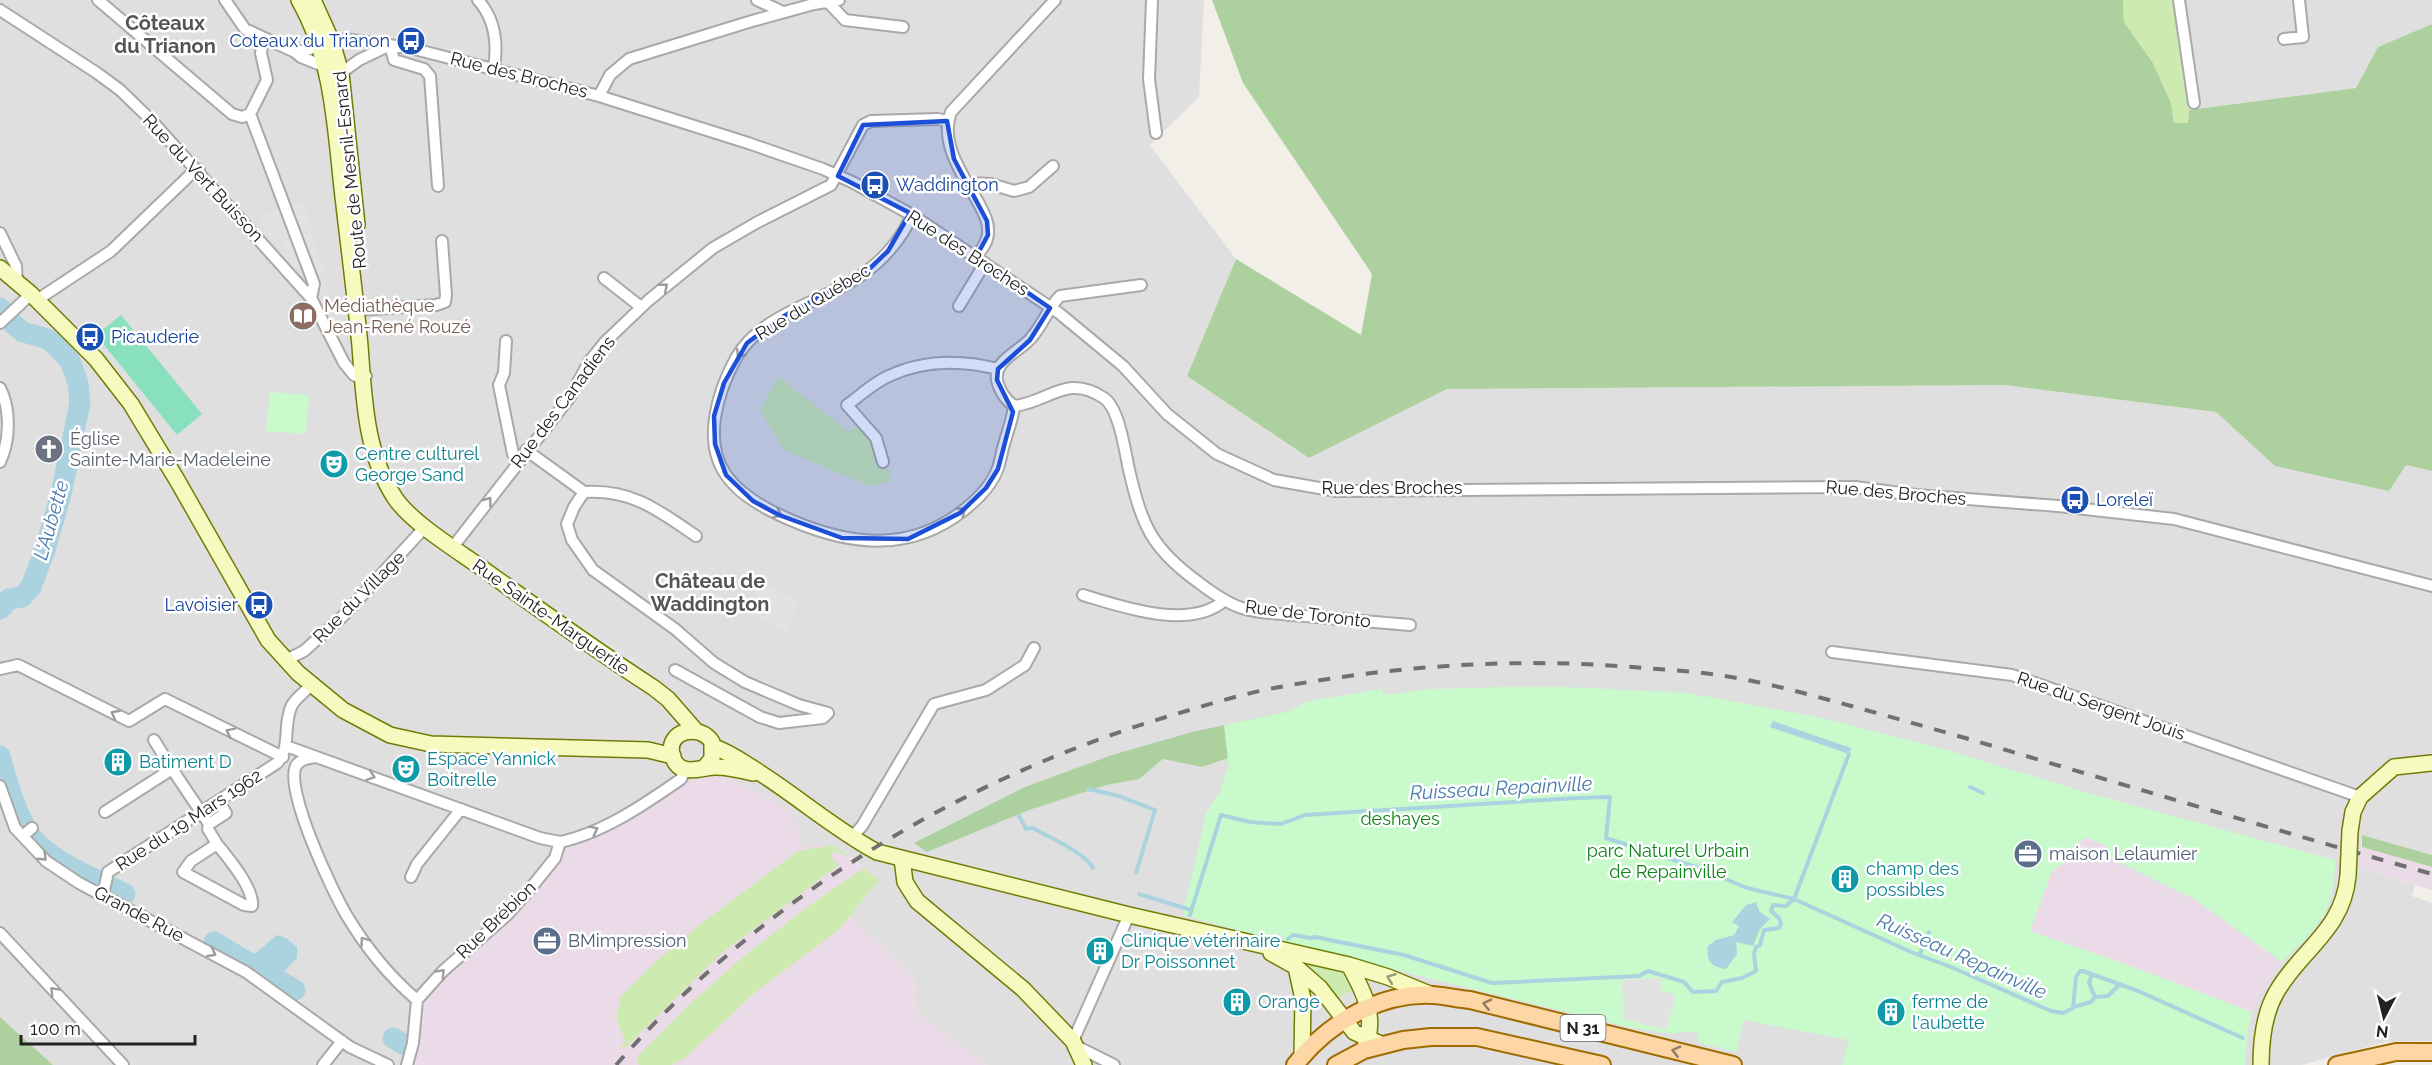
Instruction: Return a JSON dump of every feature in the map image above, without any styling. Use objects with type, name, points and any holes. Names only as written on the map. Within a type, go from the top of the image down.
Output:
[{"type":"main road","name":"Route de Mesnil-Esnard","points":[[299,0],[341,73],[360,310]]},
{"type":"main road","name":"Route de Mesnil-Esnard","points":[[313,0],[326,45],[325,67],[336,116],[367,376]]},
{"type":"main road","points":[[0,268],[34,297],[96,359],[131,405],[187,496],[268,640],[286,660],[335,704],[390,735],[420,742],[458,746],[648,750],[681,740],[709,737],[713,747],[712,759],[698,771],[685,770],[675,762],[681,740]]},
{"type":"main road","name":"Rue Sainte-Marguerite","points":[[367,376],[380,444],[401,490],[426,526],[452,548],[654,688],[676,707],[681,740]]},
{"type":"main road","points":[[713,747],[739,759],[764,775],[877,852],[1129,915],[1349,965],[1388,977],[1432,995]]},
{"type":"main road","points":[[2261,1065],[2265,1024],[2277,992],[2334,922],[2347,891],[2350,831],[2353,813],[2360,797],[2394,767],[2432,763]]},
{"type":"main road","points":[[704,768],[733,768],[764,775]]},
{"type":"main road","points":[[902,859],[905,882],[917,902],[1023,988],[1075,1044],[1084,1065]]},
{"type":"main road","points":[[911,892],[920,864]]},
{"type":"main road","points":[[1255,945],[1296,967],[1320,988],[1354,1032],[1372,1044]]},
{"type":"main road","points":[[1349,965],[1363,990],[1369,1008],[1372,1044]]},
{"type":"main road","points":[[1296,967],[1304,999],[1298,1061]]},
{"type":"main road","name":"N 31","points":[[1298,1061],[1322,1036],[1344,1019],[1399,998],[1432,995],[1470,1000],[1733,1065]]},
{"type":"main road","name":"N 31","points":[[1336,1065],[1372,1044],[1431,1037],[1477,1037],[1574,1061],[1602,1065]]},
{"type":"main road","points":[[2337,1065],[2396,1052],[2432,1052]]},
{"type":"street","points":[[98,0],[232,114],[242,117],[250,114],[267,80],[261,53],[263,38]]},
{"type":"street","points":[[225,0],[245,29],[296,52],[301,57],[341,73],[359,60],[390,45],[394,60],[424,69],[429,76],[438,186]]},
{"type":"street","points":[[478,0],[493,26],[496,43],[494,67]]},
{"type":"street","points":[[757,0],[783,12]]},
{"type":"street","points":[[959,306],[981,260],[988,235],[987,221],[954,159],[947,131],[948,121],[951,112],[1054,0]]},
{"type":"street","points":[[1152,0],[1149,79],[1156,133]]},
{"type":"street","points":[[2179,0],[2194,103]]},
{"type":"street","points":[[2284,39],[2303,37],[2299,0]]},
{"type":"street","points":[[599,96],[610,75],[629,59],[783,12],[834,1],[845,20],[903,27]]},
{"type":"street","name":"Rue du Vert Buisson","points":[[0,10],[120,90],[199,170],[311,298],[344,363],[354,375],[367,376]]},
{"type":"street","name":"Rue des Broches","points":[[296,52],[345,39],[410,48],[494,67],[599,96],[748,143],[838,176],[912,215],[1050,308],[1091,338],[1123,366],[1167,414],[1217,454],[1274,480],[1336,491],[1855,487],[1916,495],[2058,506],[2174,519],[2432,586]]},
{"type":"street","points":[[250,114],[314,284],[311,298]]},
{"type":"street","points":[[838,176],[863,125],[871,121],[938,119],[948,121]]},
{"type":"street","points":[[967,183],[991,184],[1014,191],[1029,188],[1053,166]]},
{"type":"street","points":[[1,322],[13,310],[111,251],[192,173],[199,170]]},
{"type":"street","name":"Rue des Canadiens","points":[[452,548],[526,450],[570,397],[589,362],[641,307],[713,248],[756,223],[831,185],[838,176]]},
{"type":"street","name":"Rue du Québec","points":[[912,215],[888,251],[866,272],[784,316],[747,343],[724,382],[714,416],[715,444],[726,475],[753,501],[802,525],[842,538],[863,541],[908,539],[927,532],[960,513],[986,488],[998,469],[1014,406]]},
{"type":"street","points":[[0,233],[16,266],[17,283]]},
{"type":"street","points":[[360,310],[445,302],[442,241]]},
{"type":"street","points":[[604,278],[641,307]]},
{"type":"street","points":[[1014,406],[1002,395],[996,380],[998,369],[1004,360],[1030,340],[1060,296],[1141,285]]},
{"type":"street","points":[[506,341],[504,372],[499,385],[513,453],[518,461]]},
{"type":"street","points":[[884,462],[876,438],[847,405],[887,376],[911,368],[945,362],[975,363],[998,369]]},
{"type":"street","name":"Rue de Toronto","points":[[1014,406],[1028,405],[1071,386],[1090,391],[1106,399],[1115,413],[1138,510],[1156,544],[1180,569],[1225,600],[1242,608],[1283,614],[1410,626]]},
{"type":"street","points":[[0,388],[4,396],[8,420],[5,451],[0,462]]},
{"type":"street","points":[[526,450],[584,492],[601,491],[623,494],[652,506],[696,536]]},
{"type":"street","points":[[584,492],[567,524],[572,540],[593,570],[675,629],[714,663],[737,677],[775,696],[828,713],[823,718],[779,723],[760,717],[675,670]]},
{"type":"street","name":"Rue du Village","points":[[286,660],[304,651],[342,617],[426,526]]},
{"type":"street","points":[[1083,595],[1158,615],[1215,609],[1225,600]]},
{"type":"street","points":[[852,837],[862,826],[934,704],[986,690],[1025,665],[1034,648]]},
{"type":"street","name":"Rue du Sergent Jouis","points":[[1832,652],[2012,675],[2360,797]]},
{"type":"street","points":[[0,669],[18,665],[129,721],[165,699],[283,757],[288,719],[293,704],[312,684]]},
{"type":"street","points":[[154,740],[209,824],[208,829],[218,844],[248,890],[252,906],[244,905],[183,872],[191,861],[218,844]]},
{"type":"street","points":[[286,746],[540,838],[560,842],[582,837],[627,813],[681,779],[685,770]]},
{"type":"street","name":"Rue du 19 Mars 1962","points":[[103,892],[108,872],[283,757]]},
{"type":"street","points":[[315,757],[298,763],[294,776],[304,818],[323,872],[347,916],[373,954],[417,1000],[412,1048],[407,1065]]},
{"type":"street","points":[[105,812],[172,769]]},
{"type":"street","name":"Grande Rue","points":[[0,786],[4,813],[46,861],[246,972],[342,1041],[388,1065]]},
{"type":"street","points":[[209,824],[226,813],[218,801]]},
{"type":"street","points":[[411,877],[417,864],[461,809]]},
{"type":"street","points":[[22,836],[32,828]]},
{"type":"street","name":"Rue Brébion","points":[[417,1000],[443,971],[523,898],[555,858],[560,842]]},
{"type":"street","points":[[1114,1065],[1075,1044],[1129,915]]},
{"type":"street","points":[[0,933],[123,1065]]},
{"type":"street","points":[[323,1065],[342,1041]]},
{"type":"highlighted area","points":[[947,121],[954,159],[987,221],[988,235],[976,257],[1050,308],[1030,340],[998,369],[997,380],[1013,412],[998,469],[986,488],[960,513],[908,539],[842,538],[779,515],[753,501],[726,475],[715,444],[714,416],[724,383],[747,343],[784,316],[866,272],[888,251],[910,213],[838,176],[863,125]]},
{"type":"shaded area","points":[[0,0],[1204,0],[1199,97],[1150,145],[1236,259],[1187,376],[1309,458],[1447,389],[2005,385],[2216,412],[2275,466],[2406,465],[2432,471],[2432,855],[2362,835],[2360,867],[2415,885],[2412,896],[2432,903],[2432,1041],[2385,1042],[2302,1065],[987,1065],[916,1013],[914,977],[850,917],[879,880],[850,857],[800,847],[798,826],[407,1065],[53,1065],[0,1017]]},
{"type":"shaded area","points":[[2173,0],[2432,0],[2432,24],[2378,47],[2356,88],[2189,110]]},
{"type":"shaded area","points":[[303,202],[312,228],[300,233],[310,232],[324,271],[320,273],[326,289],[323,295],[307,280],[301,266],[293,269],[283,242],[291,239],[290,236],[274,242],[271,234],[267,236],[260,216]]},
{"type":"shaded area","points":[[489,562],[561,612],[646,666],[646,672],[611,651],[483,563]]},
{"type":"shaded area","points":[[757,583],[799,599],[787,630],[746,614]]},
{"type":"shaded area","points":[[719,774],[760,793],[792,814],[798,826],[800,847],[833,845],[879,880],[850,917],[914,977],[916,1013],[987,1065],[407,1065],[417,1000],[508,914],[557,851],[572,839],[669,787]]},
{"type":"shaded area","points":[[2084,836],[2107,846],[2104,855],[2194,899],[2282,962],[2264,987],[2252,1012],[2030,931],[2052,871],[2070,859]]},
{"type":"shaded area","points":[[2362,847],[2432,866],[2432,890],[2360,867]]},
{"type":"shaded area","points":[[1662,978],[1660,989],[1676,995],[1666,1030],[1624,1019],[1622,980]]},
{"type":"green space","points":[[1212,0],[2123,0],[2124,22],[2153,63],[2171,103],[2174,123],[2188,123],[2189,110],[2356,88],[2378,47],[2432,24],[2432,471],[2406,465],[2389,491],[2275,466],[2216,412],[2005,385],[1447,389],[1309,458],[1187,376],[1236,259],[1361,335],[1372,274],[1243,83]]},
{"type":"green space","points":[[2123,0],[2173,0],[2189,110],[2188,123],[2174,123],[2171,103],[2153,63],[2124,22]]},
{"type":"green space","points":[[121,315],[202,414],[177,435],[96,335]]},
{"type":"green space","points":[[779,377],[848,431],[858,426],[874,444],[880,465],[888,466],[891,482],[869,486],[782,449],[760,409]]},
{"type":"green space","points":[[270,392],[309,395],[306,434],[266,431]]},
{"type":"green space","name":"parc Naturel Urbain de Repainville","points":[[1566,687],[1687,693],[1823,718],[1947,750],[2095,795],[2335,860],[2332,893],[2328,906],[2315,928],[2282,962],[2194,899],[2104,855],[2107,846],[2085,837],[2076,847],[2070,859],[2052,871],[2030,931],[2252,1012],[2248,1027],[2245,1065],[1842,1065],[1849,1040],[1744,1020],[1736,1052],[1700,1043],[1697,1033],[1689,1031],[1676,1034],[1632,1028],[1285,943],[1282,936],[1274,934],[1269,939],[1183,915],[1206,813],[1220,791],[1229,769],[1224,725],[1286,712],[1308,701],[1382,689],[1384,695],[1431,689]]},
{"type":"green space","points":[[1286,712],[1231,757],[1202,767],[1163,759],[1139,779],[1106,785],[1029,810],[927,852],[914,843],[1025,787],[1112,755],[1192,732]]},
{"type":"green space","points":[[2362,835],[2432,855],[2432,867],[2362,847]]},
{"type":"green space","points":[[833,845],[850,857],[835,852],[831,853],[834,861],[839,865],[722,953],[626,1047],[620,1048],[625,1041],[616,1017],[621,996],[653,964],[698,926],[798,851]]},
{"type":"green space","points":[[864,868],[879,880],[840,929],[758,990],[684,1059],[671,1065],[639,1065],[636,1058],[693,1001],[743,957],[807,907]]},
{"type":"green space","points":[[1289,955],[1344,971],[1357,988],[1337,999]]},
{"type":"green space","points":[[0,1017],[53,1065],[0,1065]]},
{"type":"water","points":[[1773,721],[1851,748],[1849,754],[1770,727]]},
{"type":"water","points":[[1756,902],[1759,911],[1770,919],[1760,929],[1753,946],[1736,942],[1737,954],[1726,969],[1713,965],[1708,956],[1708,946],[1716,940],[1734,935],[1739,926],[1732,922],[1746,905]]},
{"type":"water","points":[[277,935],[286,938],[297,947],[297,958],[285,971],[275,969],[252,956]]},
{"type":"waterway","name":"L'Aubette","points":[[0,308],[23,332],[48,339],[70,361],[78,383],[80,403],[61,494],[45,550],[31,587],[22,597],[9,599],[0,609]]},
{"type":"waterway","name":"Ruisseau Repainville","points":[[1190,915],[1221,815],[1250,822],[1281,824],[1305,815],[1610,797],[1606,838],[1699,868],[1747,888],[1794,899],[1849,754]]},
{"type":"waterway","name":"L'Aubette","points":[[0,756],[20,816],[25,827],[39,845],[69,866],[125,894]]},
{"type":"waterway","points":[[1970,787],[1983,793]]},
{"type":"waterway","name":"Ruisseau Repainville","points":[[1088,789],[1119,796],[1155,810],[1136,873]]},
{"type":"waterway","name":"Ruisseau Repainville","points":[[1019,816],[1026,829],[1033,828],[1066,846],[1082,856],[1093,868]]},
{"type":"waterway","points":[[1139,894],[1191,910]]},
{"type":"waterway","name":"Ruisseau Repainville","points":[[1288,939],[1293,935],[1315,937],[1404,955],[1492,983],[1639,976],[1648,971],[1684,982],[1693,992],[1716,991],[1722,982],[1742,978],[1756,971],[1754,954],[1756,947],[1760,945],[1764,930],[1779,928],[1781,924],[1779,918],[1771,911],[1773,905],[1786,906],[1794,899],[1911,952],[2051,1011],[2063,1013],[2073,1008],[2076,977],[2080,971],[2083,971],[2138,991],[2243,1038]]},
{"type":"waterway","points":[[1920,954],[1929,932]]},
{"type":"waterway","name":"L'Aubette","points":[[214,942],[295,990]]},
{"type":"waterway","points":[[2092,974],[2089,983],[2095,997]]},
{"type":"waterway","points":[[2073,1007],[2091,1002],[2095,997],[2108,996],[2120,984]]},
{"type":"waterway","name":"L'Aubette","points":[[393,1038],[405,1045]]},
{"type":"railway","points":[[616,1065],[673,1004],[735,948],[801,897],[871,850],[944,808],[1019,772],[1097,740],[1176,714],[1267,689],[1325,679],[1416,668],[1552,663],[1698,672],[1747,680],[1936,730],[2432,874]]},
{"type":"place","name":"Coteaux du Trianon","points":[[411,41]]},
{"type":"place","name":"Waddington","points":[[875,185]]},
{"type":"place","name":"Médiathèque Jean-René Rouzé","points":[[303,316]]},
{"type":"place","name":"Picauderie","points":[[90,337]]},
{"type":"place","name":"Église Sainte-Marie-Madeleine","points":[[49,449]]},
{"type":"place","name":"Centre culturel George Sand","points":[[334,464]]},
{"type":"place","name":"Loreleï","points":[[2075,500]]},
{"type":"place","name":"Lavoisier","points":[[259,605]]},
{"type":"place","name":"Batiment D","points":[[118,762]]},
{"type":"place","name":"Espace Yannick Boitrelle","points":[[406,769]]},
{"type":"place","name":"maison Lelaumier","points":[[2028,854]]},
{"type":"place","name":"champ des possibles","points":[[1845,879]]},
{"type":"place","name":"BMimpression","points":[[547,941]]},
{"type":"place","name":"Clinique vétérinaire Dr Poissonnet","points":[[1100,951]]},
{"type":"place","name":"Orange","points":[[1237,1002]]},
{"type":"place","name":"ferme de l'aubette","points":[[1891,1012]]},
{"type":"district","name":"Côteaux du Trianon","points":[[165,34]]},
{"type":"district","name":"Château de Waddington","points":[[710,592]]},
{"type":"park label","name":"deshayes","points":[[1400,819]]}]
